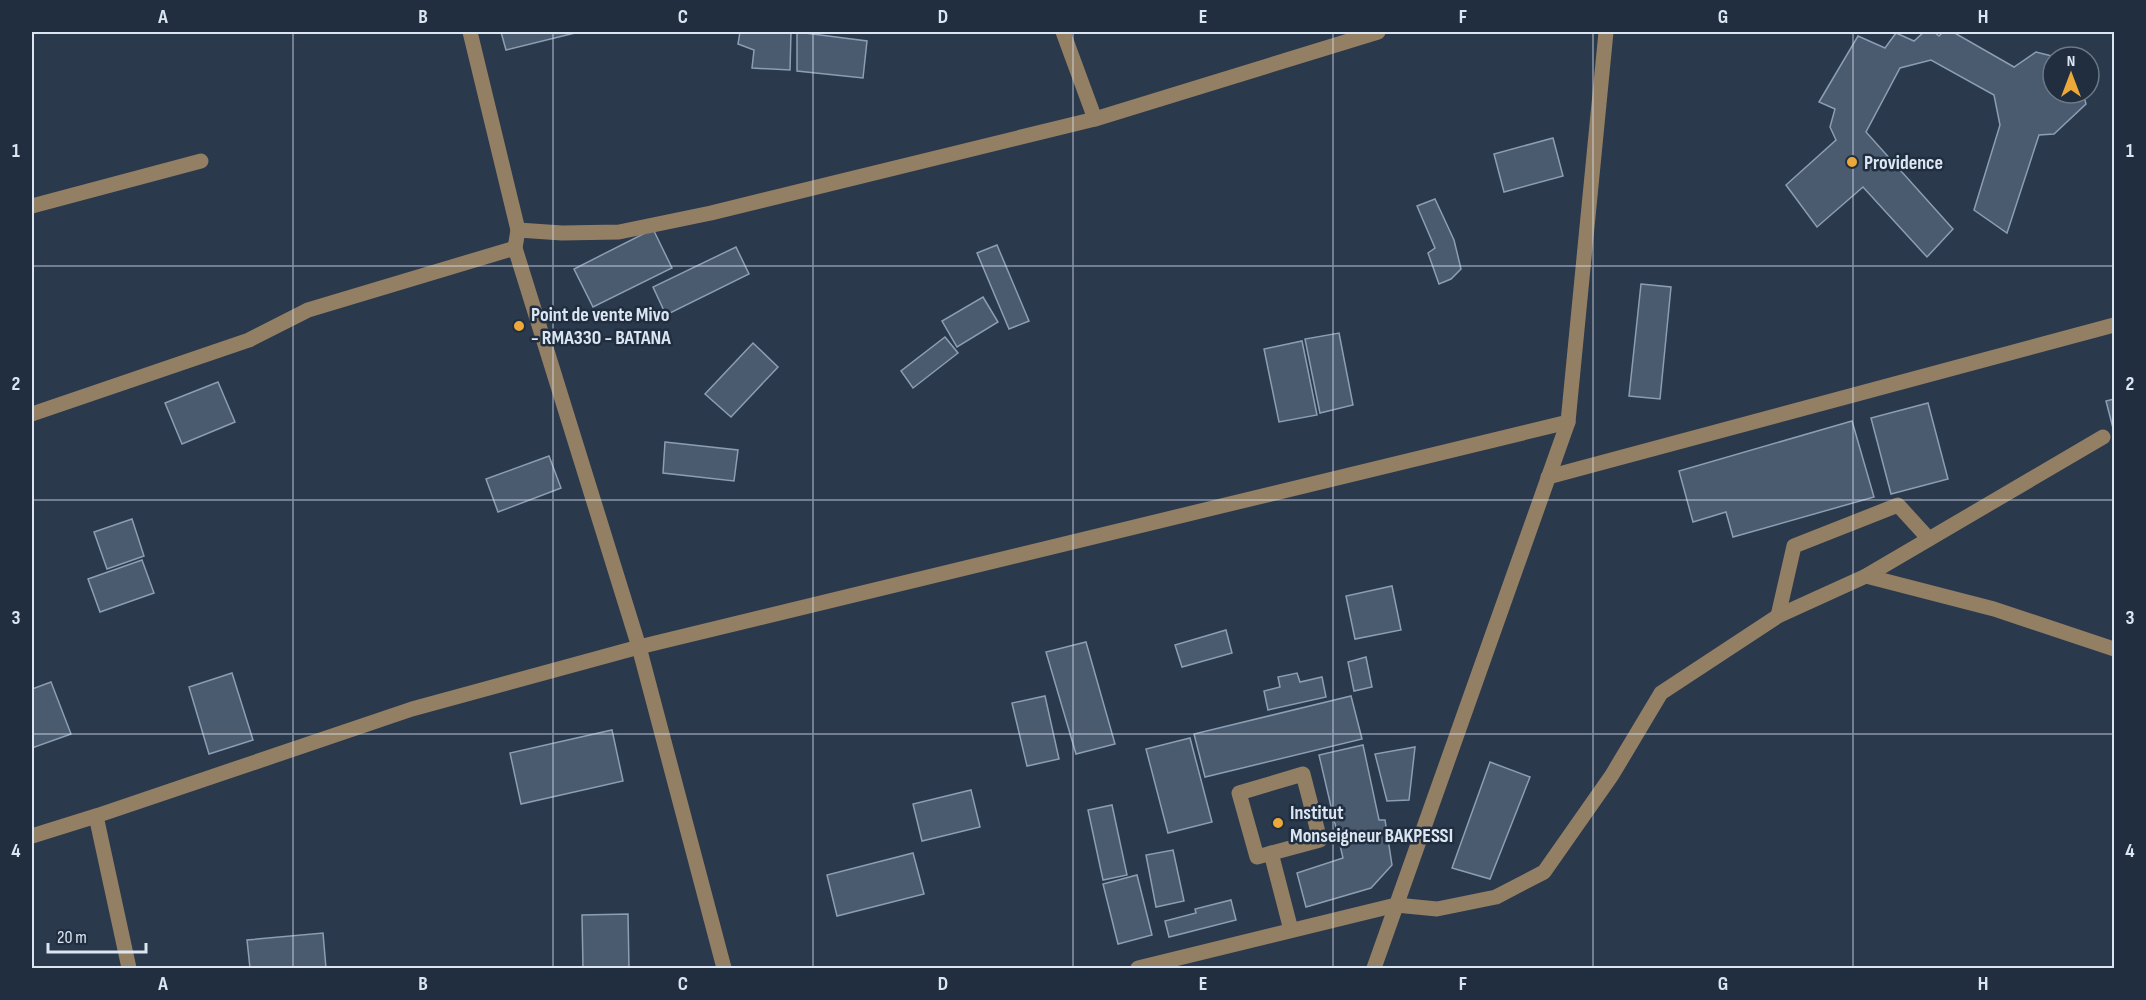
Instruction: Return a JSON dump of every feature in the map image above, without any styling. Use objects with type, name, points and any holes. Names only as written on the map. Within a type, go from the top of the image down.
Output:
[{"type":"street","points":[[470,32],[518,230],[515,248],[639,647],[724,969]]},
{"type":"street","points":[[1063,32],[1095,119]]},
{"type":"street","points":[[518,230],[562,233],[619,232],[711,213],[1095,119],[1378,32]]},
{"type":"street","points":[[1374,969],[1568,422],[1606,32]]},
{"type":"street","points":[[32,206],[201,161]]},
{"type":"street","points":[[32,414],[249,340],[308,310],[515,248]]},
{"type":"street","points":[[1548,477],[2115,325]]},
{"type":"street","points":[[32,836],[412,709],[639,647],[1568,422]]},
{"type":"street","points":[[1138,969],[1396,905],[1437,909],[1496,897],[1544,872],[1612,775],[1661,693],[1778,616],[1866,576],[2103,437]]},
{"type":"street","points":[[1778,616],[1794,546],[1898,505],[1929,539]]},
{"type":"street","points":[[1866,576],[1994,609],[2115,649]]},
{"type":"street","points":[[1303,774],[1320,840],[1270,853],[1257,856],[1239,793],[1303,774]]},
{"type":"street","points":[[96,816],[129,969]]},
{"type":"street","points":[[1270,853],[1292,930]]},
{"type":"building","points":[[501,32],[579,32],[506,50]]},
{"type":"building","points":[[740,32],[791,32],[790,70],[752,68],[754,50],[738,44]]},
{"type":"building","points":[[797,32],[867,41],[863,78],[797,71]]},
{"type":"building","name":"Providence","points":[[1924,32],[1934,32],[1939,36],[1943,32],[1953,32],[2014,67],[2036,52],[2041,53],[2041,105],[2085,105],[2054,134],[2039,135],[2007,233],[1974,210],[2000,125],[1994,95],[1931,60],[1900,68],[1866,132],[1953,229],[1927,257],[1863,187],[1817,227],[1786,185],[1836,140],[1830,127],[1835,109],[1819,102],[1858,36],[1885,48],[1896,33],[1914,41]]},
{"type":"building","points":[[1553,138],[1563,176],[1504,192],[1494,154]]},
{"type":"building","points":[[1435,199],[1454,240],[1461,269],[1451,279],[1439,284],[1428,253],[1435,248],[1417,206]]},
{"type":"building","points":[[653,229],[672,268],[593,307],[574,269]]},
{"type":"building","points":[[997,245],[1029,321],[1009,329],[977,253]]},
{"type":"building","points":[[736,247],[749,274],[666,315],[653,287]]},
{"type":"building","points":[[1641,284],[1671,287],[1660,399],[1629,396]]},
{"type":"building","points":[[983,297],[998,322],[957,347],[942,321]]},
{"type":"building","points":[[1339,333],[1353,405],[1320,413],[1305,339]]},
{"type":"building","points":[[945,337],[958,353],[913,388],[901,371]]},
{"type":"building","points":[[1302,341],[1317,415],[1279,422],[1264,349]]},
{"type":"building","points":[[753,343],[778,367],[731,417],[705,394]]},
{"type":"building","points":[[218,382],[235,422],[182,444],[165,403]]},
{"type":"building","points":[[2114,399],[2114,432],[2106,401]]},
{"type":"building","points":[[1928,403],[1948,479],[1891,494],[1871,418]]},
{"type":"building","points":[[1852,421],[1874,497],[1733,537],[1726,512],[1693,522],[1679,471]]},
{"type":"building","points":[[665,442],[738,450],[734,481],[663,473]]},
{"type":"building","points":[[549,456],[561,488],[498,512],[486,479]]},
{"type":"building","points":[[132,519],[144,556],[107,569],[94,532]]},
{"type":"building","points":[[142,560],[154,593],[100,612],[88,579]]},
{"type":"building","points":[[1392,586],[1401,630],[1355,639],[1346,596]]},
{"type":"building","points":[[1226,630],[1232,653],[1182,667],[1175,645]]},
{"type":"building","points":[[1086,642],[1115,744],[1076,754],[1046,652]]},
{"type":"building","points":[[1366,657],[1372,687],[1354,691],[1348,662]]},
{"type":"building","points":[[232,673],[253,740],[209,754],[189,687]]},
{"type":"building","points":[[1297,673],[1300,682],[1322,677],[1326,697],[1268,710],[1264,691],[1280,687],[1278,677]]},
{"type":"building","points":[[51,682],[71,734],[32,748],[32,689]]},
{"type":"building","points":[[1045,696],[1059,759],[1027,766],[1012,703]]},
{"type":"building","points":[[1351,696],[1362,739],[1205,777],[1194,734]]},
{"type":"building","points":[[612,730],[623,781],[521,804],[510,753]]},
{"type":"building","points":[[1190,738],[1212,822],[1168,833],[1146,749]]},
{"type":"building","points":[[1363,745],[1379,820],[1385,820],[1392,865],[1371,888],[1306,907],[1297,873],[1343,858],[1319,755]]},
{"type":"building","points":[[1415,747],[1409,800],[1387,801],[1375,754]]},
{"type":"building","points":[[1490,762],[1530,777],[1490,879],[1452,868]]},
{"type":"building","points":[[971,790],[980,827],[922,841],[913,804]]},
{"type":"building","points":[[1112,805],[1127,875],[1103,880],[1088,810]]},
{"type":"building","points":[[1173,850],[1184,901],[1156,907],[1146,855]]},
{"type":"building","points":[[913,853],[924,894],[837,916],[827,875]]},
{"type":"building","points":[[1137,875],[1152,935],[1118,944],[1103,884]]},
{"type":"building","points":[[1231,900],[1236,920],[1169,937],[1165,921],[1196,913],[1195,909]]},
{"type":"building","points":[[628,914],[629,968],[583,968],[582,915]]},
{"type":"building","points":[[323,933],[326,968],[250,968],[247,940]]},
{"type":"place","name":"Providence","points":[[1852,162]]},
{"type":"place","name":"Point de vente Mivo - RMA330 - BATANA","points":[[519,326]]},
{"type":"place","name":"Institut Monseigneur BAKPESSI","points":[[1278,823]]}]
